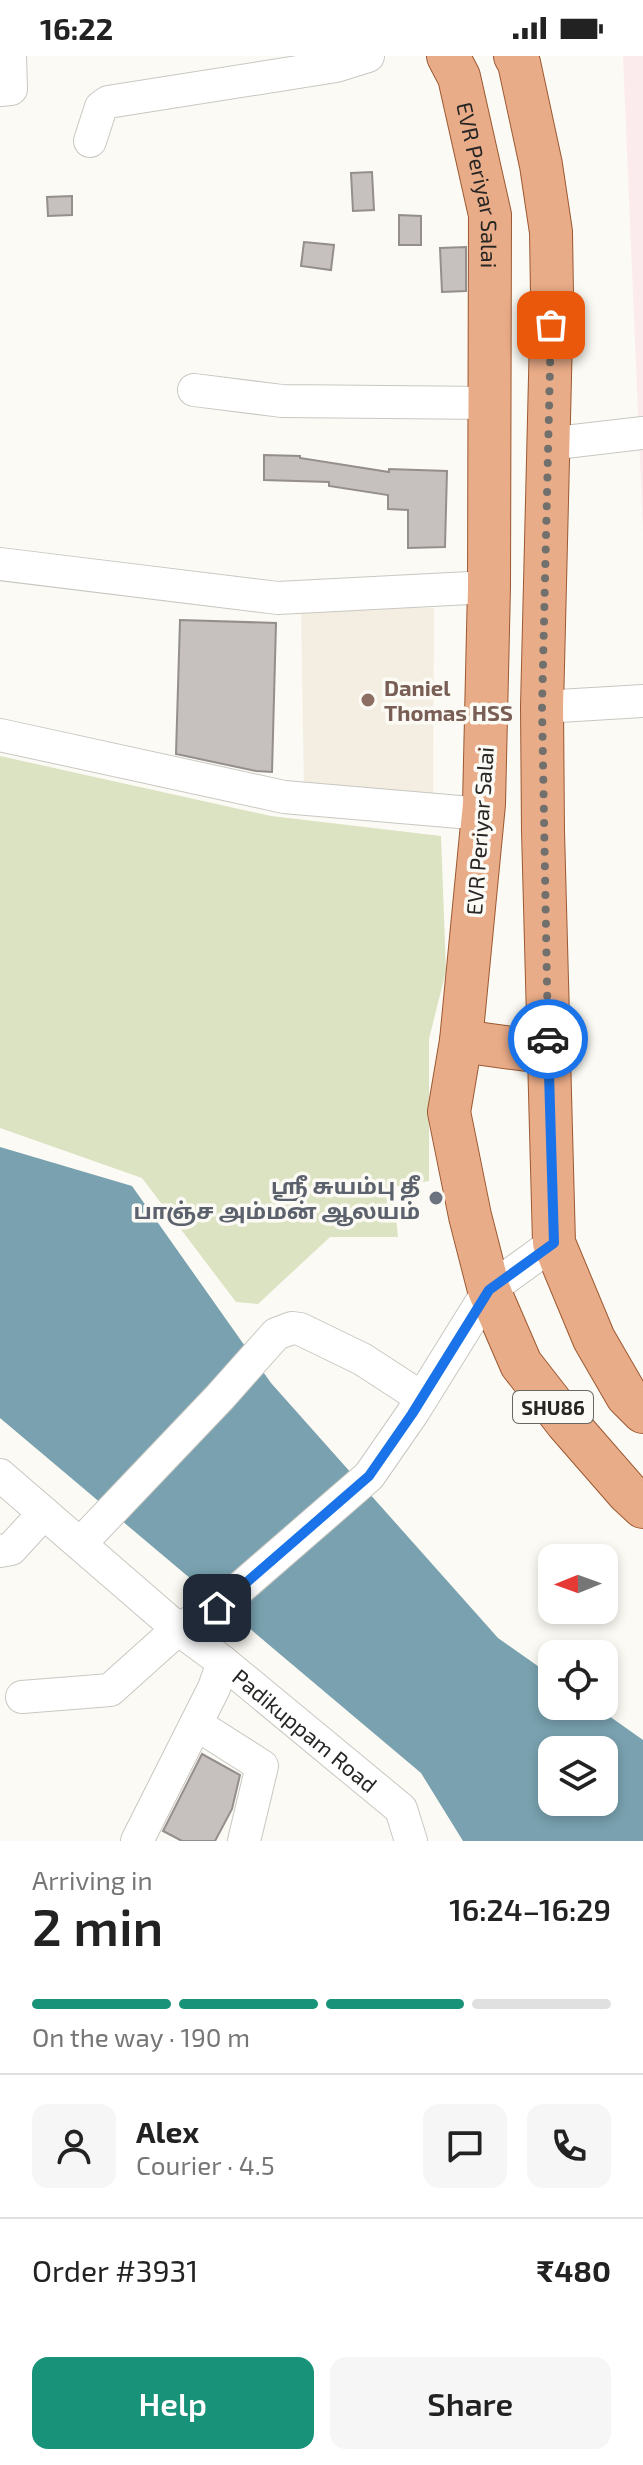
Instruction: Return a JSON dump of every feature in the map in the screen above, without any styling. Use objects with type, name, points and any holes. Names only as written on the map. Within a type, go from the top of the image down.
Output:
[{"type":"main road","name":"EVR Periyar Salai","points":[[448,56],[459,77],[490,215],[489,587],[483,814],[461,1041],[449,1112],[489,1290],[521,1364],[567,1423],[643,1507]]},
{"type":"main road","name":"SHU86","points":[[517,58],[541,165],[551,232],[542,707],[554,1243],[594,1339],[638,1397]]},
{"type":"main road","points":[[461,1041],[549,1053]]},
{"type":"street","points":[[0,90],[11,89],[10,56]]},
{"type":"street","points":[[90,141],[101,107],[108,102],[336,66],[368,56]]},
{"type":"street","points":[[194,390],[282,401],[490,403]]},
{"type":"street","points":[[548,444],[643,433]]},
{"type":"street","points":[[0,564],[278,598],[489,587]]},
{"type":"street","points":[[542,707],[643,701]]},
{"type":"street","points":[[0,735],[284,797],[483,814]]},
{"type":"street","points":[[22,1697],[110,1690],[178,1629],[217,1608],[369,1476],[489,1290],[554,1243]]},
{"type":"street","points":[[80,1544],[276,1334],[292,1328],[300,1329],[350,1353],[422,1398]]},
{"type":"street","name":"Padikuppam Road","points":[[0,1475],[178,1629],[223,1662],[401,1809],[411,1841]]},
{"type":"street","points":[[0,1551],[11,1549],[44,1513]]},
{"type":"street","points":[[137,1841],[220,1676],[223,1662]]},
{"type":"street","points":[[196,1724],[262,1766],[244,1841]]},
{"type":"shaded area","points":[[623,56],[643,56],[643,532]]},
{"type":"shaded area","name":"Daniel Thomas HSS","points":[[301,606],[434,608],[433,803],[304,792]]},
{"type":"green space","points":[[0,756],[271,816],[441,836],[446,971],[429,1039],[429,1181],[393,1187],[398,1237],[330,1237],[258,1304],[236,1302],[142,1178],[0,1128]]},
{"type":"water","points":[[0,1147],[132,1186],[271,1383],[498,1638],[538,1666],[538,1720],[615,1720],[643,1740],[643,1841],[463,1841],[421,1773],[0,1418]]},
{"type":"building","points":[[372,172],[374,210],[353,211],[351,173]]},
{"type":"building","points":[[72,196],[72,215],[48,216],[47,197]]},
{"type":"building","points":[[399,215],[421,216],[421,245],[399,245]]},
{"type":"building","points":[[304,242],[334,245],[331,270],[301,266]]},
{"type":"building","points":[[466,247],[466,291],[442,292],[440,248]]},
{"type":"building","points":[[264,455],[300,456],[389,472],[389,469],[447,471],[445,547],[408,548],[408,510],[388,509],[388,495],[329,486],[329,482],[264,480]]},
{"type":"building","points":[[180,620],[276,623],[272,772],[176,754]]},
{"type":"building","points":[[202,1754],[240,1775],[232,1809],[215,1841],[182,1841],[163,1831]]},
{"type":"way so far","points":[[548,1039],[542,707],[551,325]]},
{"type":"place","name":"Daniel Thomas HSS","points":[[368,700]]},
{"type":"place","name":"ஶ்ரீ சுயம்பு தீ பாஞ்ச அம்மன் ஆலயம்","points":[[436,1198]]},
{"type":"route","points":[[217,1608],[369,1476],[412,1414],[489,1290],[554,1243],[548,1039]]}]
